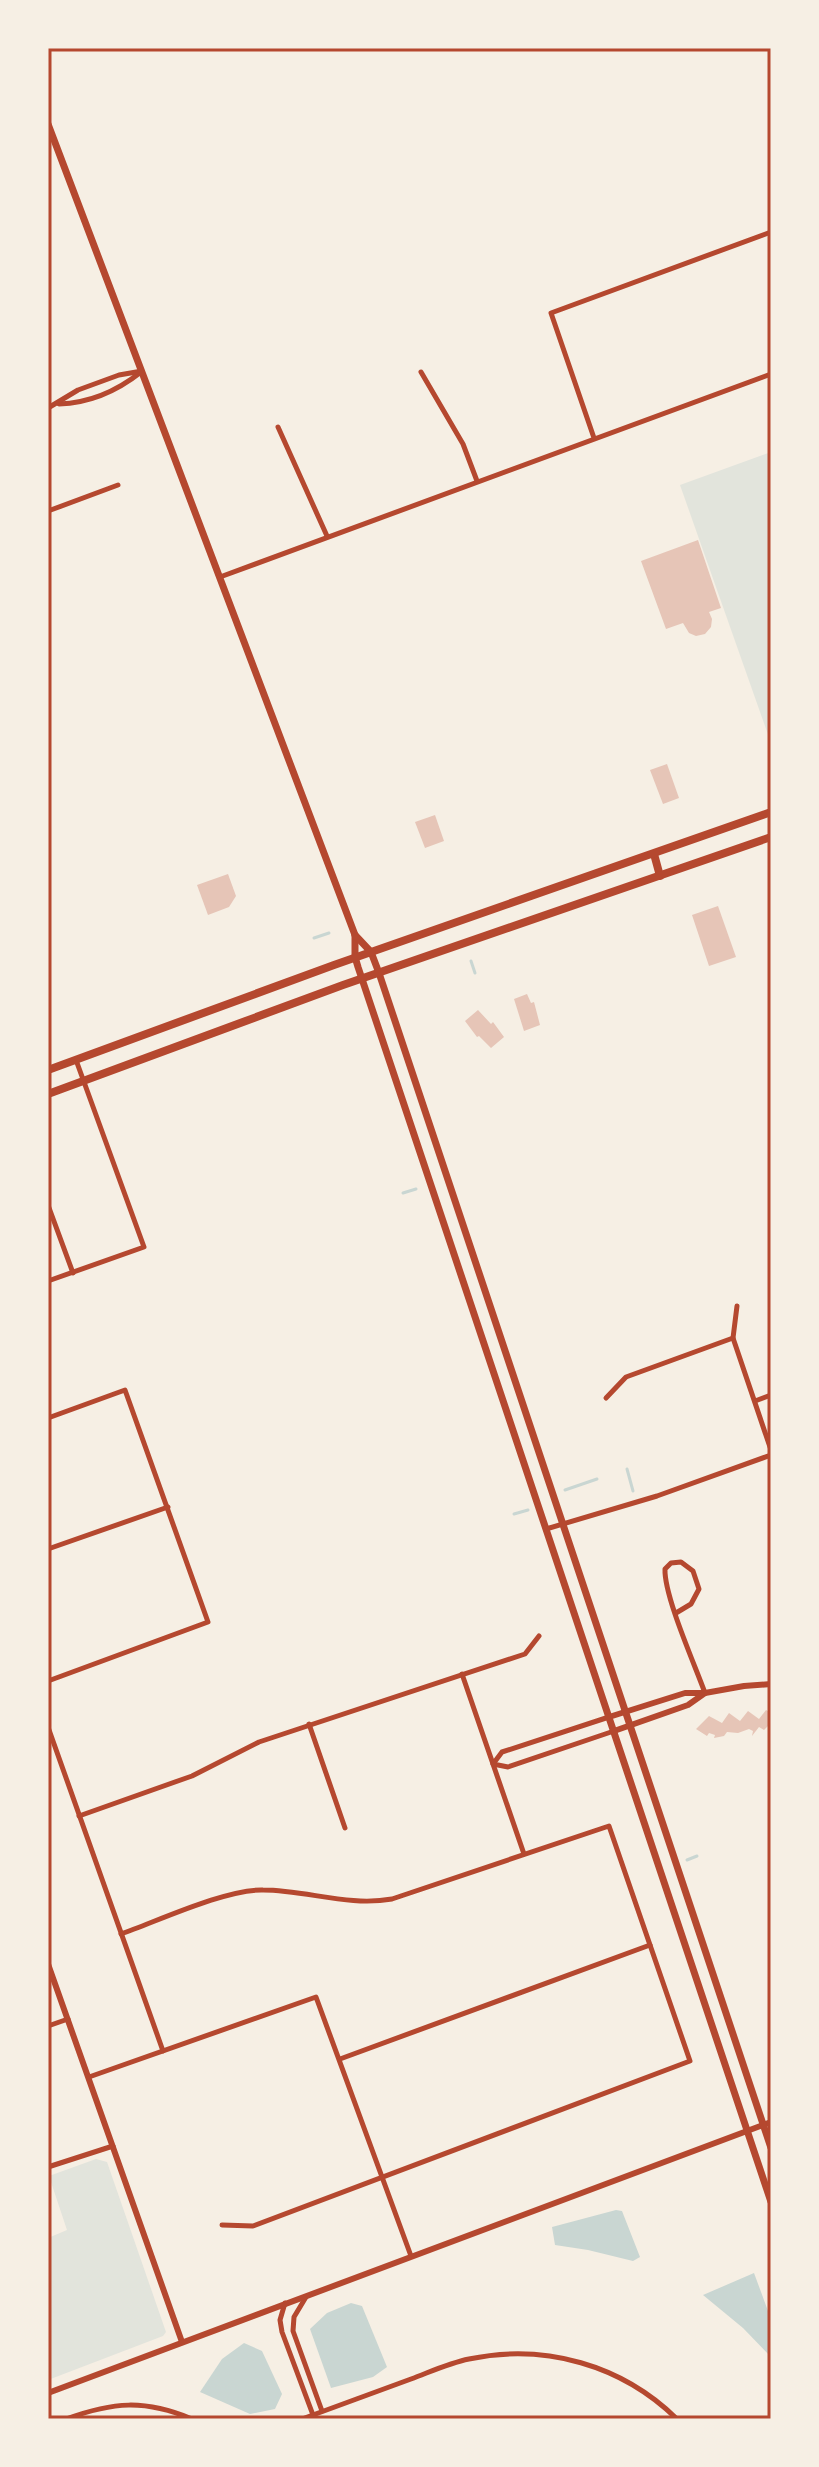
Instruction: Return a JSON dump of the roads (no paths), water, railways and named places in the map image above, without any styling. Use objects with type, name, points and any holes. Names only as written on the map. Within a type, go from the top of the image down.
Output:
[{"type":"main road","points":[[48,124],[355,935],[358,967],[771,2202]]},
{"type":"main road","points":[[48,1070],[355,957],[771,812]]},
{"type":"main road","points":[[48,1094],[362,979],[771,837]]},
{"type":"main road","points":[[654,854],[660,876]]},
{"type":"main road","points":[[355,935],[371,952],[379,973],[771,2148]]},
{"type":"street","points":[[594,438],[551,313],[771,232]]},
{"type":"street","points":[[48,408],[78,390],[119,375],[142,371]]},
{"type":"street","points":[[58,404],[80,403],[123,386],[142,371]]},
{"type":"street","points":[[421,372],[463,444],[477,481]]},
{"type":"street","points":[[220,577],[771,374]]},
{"type":"street","points":[[278,427],[327,536]]},
{"type":"street","points":[[48,511],[118,485]]},
{"type":"street","points":[[48,1281],[144,1247],[76,1060]]},
{"type":"street","points":[[48,1205],[73,1273]]},
{"type":"street","points":[[546,1529],[657,1496],[771,1452],[733,1338],[737,1306]]},
{"type":"street","points":[[606,1398],[626,1377],[733,1338]]},
{"type":"street","points":[[48,1418],[125,1390],[208,1622],[48,1681]]},
{"type":"street","points":[[755,1401],[771,1395]]},
{"type":"street","points":[[48,1549],[168,1507]]},
{"type":"street","points":[[676,1613],[691,1604],[699,1589],[693,1571],[681,1562],[671,1563],[665,1569],[665,1578],[676,1613],[705,1693]]},
{"type":"street","points":[[79,1816],[175,1783],[248,1747],[309,1724],[525,1654],[539,1636]]},
{"type":"street","points":[[462,1674],[524,1854]]},
{"type":"street","points":[[493,1764],[502,1752],[685,1693],[771,1684]]},
{"type":"street","points":[[493,1764],[508,1767],[688,1705],[705,1693]]},
{"type":"street","points":[[309,1724],[345,1828]]},
{"type":"street","points":[[48,1727],[163,2051]]},
{"type":"street","points":[[121,1934],[246,1890],[369,1903],[392,1899],[609,1826],[690,2061],[253,2226],[222,2225]]},
{"type":"street","points":[[340,2059],[650,1945]]},
{"type":"street","points":[[48,1964],[182,2342]]},
{"type":"street","points":[[89,2077],[316,1997],[411,2256]]},
{"type":"street","points":[[48,2026],[68,2019]]},
{"type":"street","points":[[48,2393],[764,2125]]},
{"type":"street","points":[[48,2167],[113,2146]]},
{"type":"street","points":[[307,2295],[294,2317],[293,2331],[322,2411]]},
{"type":"street","points":[[285,2303],[281,2316],[282,2332],[313,2415]]},
{"type":"street","points":[[302,2419],[458,2362],[488,2355],[523,2354],[567,2358],[616,2375],[647,2392],[677,2419]]},
{"type":"street","points":[[66,2419],[96,2408],[129,2403],[162,2408],[192,2419]]},
{"type":"waterway","points":[[314,938],[329,933]]},
{"type":"waterway","points":[[471,961],[475,973]]},
{"type":"waterway","points":[[403,1193],[416,1189]]},
{"type":"waterway","points":[[627,1469],[633,1491]]},
{"type":"waterway","points":[[565,1490],[597,1479]]},
{"type":"waterway","points":[[514,1514],[528,1510]]},
{"type":"waterway","points":[[687,1860],[697,1856]]}]
